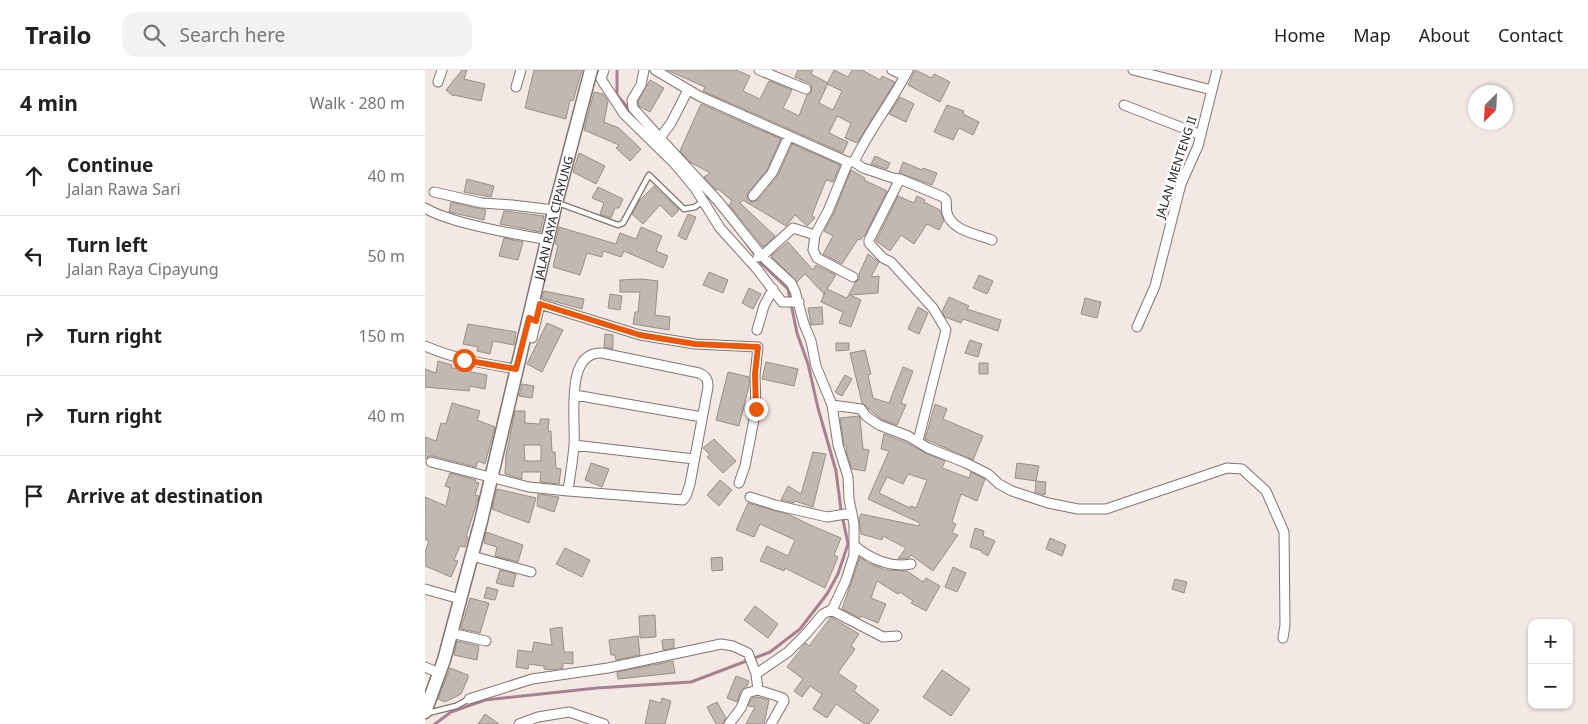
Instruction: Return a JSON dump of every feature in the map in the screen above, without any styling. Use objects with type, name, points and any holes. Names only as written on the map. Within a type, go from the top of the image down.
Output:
[{"type":"main road","name":"JALAN RAYA CIPAYUNG","points":[[425,714],[451,633],[457,598],[472,556],[516,369],[533,320],[555,206],[594,75]]},
{"type":"street","points":[[438,82],[442,70]]},
{"type":"street","points":[[516,87],[521,70]]},
{"type":"street","points":[[604,70],[594,75],[624,114],[675,164],[695,188],[721,228],[791,283],[793,303],[811,341],[816,366],[832,404],[838,445],[848,477],[849,499],[854,524],[854,555],[846,580],[831,610],[823,614],[787,652],[755,670]]},
{"type":"street","points":[[644,70],[641,85],[632,100],[633,108],[718,201],[756,257],[782,302],[793,303]]},
{"type":"street","points":[[655,70],[667,73],[688,90],[789,136],[875,172],[900,179],[945,199],[947,214],[958,228],[992,240]]},
{"type":"street","points":[[759,70],[807,89]]},
{"type":"street","points":[[853,277],[817,258],[813,250],[815,235],[851,162],[889,106],[907,73],[893,70]]},
{"type":"street","points":[[1133,70],[1212,90]]},
{"type":"street","name":"JALAN MENTENG II","points":[[1137,327],[1155,286],[1181,184],[1201,135],[1217,70]]},
{"type":"street","points":[[660,138],[671,123],[688,90]]},
{"type":"street","points":[[1123,105],[1201,135]]},
{"type":"street","points":[[753,196],[773,173],[789,136]]},
{"type":"street","points":[[900,179],[869,243],[883,258],[891,262],[933,308],[946,330],[918,441]]},
{"type":"street","points":[[434,192],[482,203],[555,206]]},
{"type":"street","points":[[425,208],[437,214],[504,234],[549,240]]},
{"type":"street","points":[[756,257],[793,228],[815,235]]},
{"type":"street","points":[[757,330],[764,306],[773,289]]},
{"type":"street","points":[[537,303],[640,335],[695,344],[758,347],[755,374],[756,409],[745,466],[739,483]]},
{"type":"street","points":[[532,338],[533,320]]},
{"type":"street","points":[[425,346],[445,355],[464,360],[516,369]]},
{"type":"street","points":[[431,462],[529,487],[567,491],[680,500],[686,496],[690,484],[708,381],[705,376],[699,373],[602,353],[593,352],[587,356],[578,370],[575,395],[574,445],[567,491]]},
{"type":"street","points":[[575,395],[702,417]]},
{"type":"street","points":[[832,404],[861,409],[866,416],[879,425],[983,472],[1011,491],[1048,503],[1078,509],[1106,509],[1227,468],[1242,470],[1266,491],[1283,532],[1285,625],[1283,638]]},
{"type":"street","points":[[574,445],[694,459]]},
{"type":"street","points":[[750,497],[827,517],[852,513]]},
{"type":"street","points":[[855,546],[873,559],[885,563],[911,564]]},
{"type":"street","points":[[472,556],[531,572]]},
{"type":"street","points":[[425,589],[457,598]]},
{"type":"street","points":[[831,610],[883,637],[897,636]]},
{"type":"street","points":[[451,633],[486,641]]},
{"type":"street","points":[[469,699],[532,679],[599,669],[721,644],[748,652],[755,670],[758,690]]},
{"type":"street","points":[[425,667],[439,673]]},
{"type":"street","points":[[729,724],[741,708],[747,693],[758,690],[783,698],[784,701],[771,724]]},
{"type":"street","points":[[519,724],[538,717],[569,712],[604,724]]},
{"type":"lane","points":[[555,206],[618,225],[623,223],[649,175],[685,209],[695,207],[703,201]]},
{"type":"lane","points":[[425,714],[456,706],[469,699]]},
{"type":"building","points":[[462,70],[467,70],[464,79],[485,84],[481,101],[453,96],[446,90]]},
{"type":"building","points":[[534,70],[582,70],[573,101],[570,100],[566,119],[525,108]]},
{"type":"building","points":[[667,70],[736,70],[750,76],[743,91],[760,99],[769,81],[792,90],[783,108],[799,116],[807,95],[810,94],[812,89],[811,84],[795,77],[798,70],[813,70],[811,74],[828,83],[834,70],[848,77],[852,70],[862,70],[880,80],[882,76],[895,82],[857,143],[845,138],[851,123],[837,116],[829,133],[848,142],[843,153],[703,91],[705,87]],"holes":[[[827,84],[842,91],[833,110],[819,103]]]},
{"type":"building","points":[[915,70],[932,78],[934,74],[950,82],[940,102],[908,85]]},
{"type":"building","points":[[650,80],[664,88],[650,112],[639,106],[638,101]]},
{"type":"building","points":[[594,92],[603,94],[608,101],[604,122],[619,128],[641,149],[630,161],[616,148],[619,145],[584,130]]},
{"type":"building","points":[[900,97],[914,104],[906,122],[889,114]]},
{"type":"building","points":[[701,104],[781,139],[767,170],[748,192],[747,199],[751,202],[758,200],[777,177],[792,144],[840,165],[833,182],[826,180],[812,215],[815,218],[807,226],[795,215],[786,226],[743,200],[740,203],[775,236],[763,247],[729,205],[732,201],[718,189],[716,190],[704,177],[710,173],[690,162],[680,151]]},
{"type":"building","points":[[947,105],[964,111],[963,114],[979,122],[973,135],[959,128],[953,140],[934,132]]},
{"type":"building","points":[[579,153],[605,166],[596,184],[573,172]]},
{"type":"building","points":[[875,156],[890,163],[887,169],[871,164]]},
{"type":"building","points":[[903,162],[922,170],[923,168],[937,173],[932,185],[899,173]]},
{"type":"building","points":[[851,170],[865,178],[864,180],[887,191],[865,235],[860,240],[858,239],[842,264],[823,254],[833,236],[824,231],[834,213]]},
{"type":"building","points":[[467,179],[494,186],[491,197],[464,192]]},
{"type":"building","points":[[654,186],[679,210],[672,217],[660,205],[643,224],[632,214],[639,201]]},
{"type":"building","points":[[598,187],[623,199],[619,208],[615,208],[611,218],[600,214],[604,203],[592,198]]},
{"type":"building","points":[[898,196],[914,203],[917,196],[925,200],[924,202],[940,210],[944,220],[939,230],[927,224],[914,244],[901,235],[890,251],[876,241]]},
{"type":"building","points":[[451,202],[486,210],[484,220],[449,212]]},
{"type":"building","points":[[504,211],[544,216],[540,232],[500,224]]},
{"type":"building","points":[[688,214],[696,217],[686,240],[678,236]]},
{"type":"building","points":[[559,227],[616,244],[620,233],[636,239],[641,227],[662,236],[656,251],[668,256],[663,268],[624,251],[621,257],[603,251],[602,257],[587,253],[580,275],[553,267],[558,245],[555,244]]},
{"type":"building","points":[[504,238],[523,242],[518,260],[499,256]]},
{"type":"building","points":[[788,242],[813,270],[816,265],[836,275],[827,289],[847,298],[859,279],[859,274],[868,254],[879,262],[871,277],[879,276],[878,293],[850,295],[861,300],[851,327],[839,323],[843,312],[821,302],[825,292],[824,294],[805,274],[797,282],[771,256]]},
{"type":"building","points":[[709,272],[728,280],[723,293],[703,285]]},
{"type":"building","points":[[979,275],[993,281],[987,294],[973,288]]},
{"type":"building","points":[[641,279],[658,281],[655,315],[670,317],[669,330],[633,324],[635,312],[638,312],[640,292],[620,292],[620,280]]},
{"type":"building","points":[[749,288],[761,294],[753,309],[742,303]]},
{"type":"building","points":[[544,291],[584,299],[582,309],[542,298]]},
{"type":"building","points":[[610,294],[622,296],[620,310],[608,308]]},
{"type":"building","points":[[949,297],[969,306],[967,309],[1001,320],[998,331],[963,319],[961,323],[945,317],[942,312]]},
{"type":"building","points":[[1085,298],[1101,302],[1097,318],[1081,314]]},
{"type":"building","points":[[822,307],[823,324],[811,325],[808,308]]},
{"type":"building","points":[[918,307],[928,313],[919,334],[908,329]]},
{"type":"building","points":[[547,323],[563,330],[542,372],[527,364]]},
{"type":"building","points":[[468,324],[516,332],[514,345],[493,341],[490,354],[477,351],[478,347],[463,344]]},
{"type":"building","points":[[605,334],[613,335],[613,349],[604,347]]},
{"type":"building","points":[[970,340],[982,344],[978,357],[965,353]]},
{"type":"building","points":[[836,343],[849,343],[849,350],[836,351]]},
{"type":"building","points":[[865,350],[871,374],[868,375],[873,398],[889,403],[903,367],[913,371],[901,403],[906,405],[897,425],[881,419],[862,403],[850,353]]},
{"type":"building","points":[[438,361],[452,365],[451,368],[471,369],[471,372],[487,375],[485,389],[470,386],[469,391],[425,387],[425,369],[436,373]]},
{"type":"building","points":[[766,362],[798,369],[794,386],[762,379]]},
{"type":"building","points":[[979,363],[988,363],[988,374],[979,374]]},
{"type":"building","points":[[728,372],[749,377],[749,386],[739,426],[716,420]]},
{"type":"building","points":[[845,375],[852,379],[842,396],[835,392]]},
{"type":"building","points":[[522,384],[534,386],[532,398],[519,396]]},
{"type":"building","points":[[452,403],[480,411],[477,420],[495,427],[485,464],[478,461],[476,467],[433,456],[425,459],[425,437],[436,441],[441,423],[446,424]]},
{"type":"building","points":[[935,404],[947,409],[943,419],[983,436],[973,460],[925,439]]},
{"type":"building","points":[[515,411],[525,411],[525,423],[540,424],[540,419],[549,419],[548,431],[551,431],[552,452],[555,452],[556,468],[561,469],[559,484],[540,482],[541,472],[522,472],[522,479],[505,474],[506,455]],"holes":[[[524,445],[541,445],[541,461],[525,461]]]},
{"type":"building","points":[[859,416],[863,449],[869,450],[865,471],[852,469],[846,451],[847,446],[844,444],[840,418]]},
{"type":"building","points":[[884,434],[945,461],[942,468],[969,478],[971,472],[985,479],[977,501],[961,494],[952,522],[956,524],[952,533],[958,535],[933,571],[911,555],[909,558],[898,559],[906,548],[883,536],[882,540],[861,534],[859,518],[861,514],[919,526],[920,523],[868,499],[889,451],[881,449]],"holes":[[[908,474],[927,480],[916,508],[911,506],[910,508],[879,493],[887,477],[903,484]]]},
{"type":"building","points":[[714,439],[736,461],[723,473],[707,457],[710,455],[703,448]]},
{"type":"building","points":[[813,452],[826,454],[813,507],[795,501],[794,503],[781,500],[788,486],[801,494]]},
{"type":"building","points":[[591,463],[609,469],[602,487],[585,480]]},
{"type":"building","points":[[1017,463],[1039,466],[1036,481],[1015,478]]},
{"type":"building","points":[[450,473],[476,480],[475,482],[479,483],[475,495],[479,496],[466,537],[468,537],[465,547],[460,546],[454,560],[458,561],[451,577],[425,566],[425,552],[429,541],[425,539],[425,497],[446,506],[450,488],[445,486]]},
{"type":"building","points":[[720,480],[732,490],[719,506],[707,495]]},
{"type":"building","points":[[1036,481],[1046,482],[1045,495],[1035,492]]},
{"type":"building","points":[[497,489],[536,498],[529,523],[492,509]]},
{"type":"building","points":[[538,494],[559,497],[554,512],[537,506]]},
{"type":"building","points":[[748,503],[790,515],[841,538],[834,555],[838,557],[825,588],[785,568],[784,571],[760,561],[767,546],[788,556],[795,540],[760,524],[754,537],[736,530]]},
{"type":"building","points":[[975,528],[984,531],[983,536],[995,541],[988,556],[982,551],[970,547]]},
{"type":"building","points":[[486,532],[523,545],[518,562],[495,556],[497,547],[484,543]]},
{"type":"building","points":[[1050,538],[1066,545],[1062,556],[1046,549]]},
{"type":"building","points":[[565,548],[590,560],[582,577],[556,564]]},
{"type":"building","points":[[722,557],[723,570],[712,571],[711,558]]},
{"type":"building","points":[[860,557],[868,563],[886,570],[907,571],[923,582],[926,578],[940,586],[926,611],[911,603],[913,601],[900,592],[898,594],[877,581],[871,598],[886,604],[878,623],[861,616],[860,618],[842,609]]},
{"type":"building","points":[[953,567],[966,573],[957,592],[945,587]]},
{"type":"building","points":[[500,570],[516,574],[513,587],[496,583]]},
{"type":"building","points":[[1175,579],[1187,582],[1184,593],[1172,589]]},
{"type":"building","points":[[487,587],[498,590],[495,600],[484,598]]},
{"type":"building","points":[[470,598],[489,603],[480,633],[461,629]]},
{"type":"building","points":[[755,606],[778,624],[768,638],[744,620]]},
{"type":"building","points":[[655,615],[656,637],[640,638],[639,616]]},
{"type":"building","points":[[831,617],[859,634],[851,646],[855,649],[838,673],[857,686],[854,691],[879,710],[869,724],[865,724],[836,704],[827,718],[813,709],[822,694],[810,686],[802,697],[794,691],[803,679],[787,667],[806,643],[809,646]]},
{"type":"building","points":[[562,627],[564,652],[573,652],[573,664],[563,663],[563,668],[554,670],[544,669],[544,666],[529,664],[528,669],[516,667],[518,650],[532,652],[534,642],[552,645],[550,629]]},
{"type":"building","points":[[638,636],[640,655],[616,660],[615,655],[611,655],[609,640]]},
{"type":"building","points":[[674,639],[674,648],[663,650],[662,640]]},
{"type":"building","points":[[457,641],[479,646],[477,660],[454,655]]},
{"type":"building","points":[[673,661],[675,673],[618,679],[617,672]]},
{"type":"building","points":[[450,668],[468,675],[468,678],[461,694],[445,702],[438,699]]},
{"type":"building","points":[[942,670],[970,689],[951,716],[923,697]]},
{"type":"building","points":[[736,676],[749,681],[747,686],[741,690],[737,702],[727,698]]},
{"type":"building","points":[[758,697],[769,700],[764,724],[746,724],[755,707],[748,706],[752,698]]},
{"type":"building","points":[[662,698],[671,701],[665,724],[645,724],[650,700],[661,703]]},
{"type":"building","points":[[717,702],[726,718],[723,724],[716,724],[707,707]]},
{"type":"building","points":[[485,714],[499,724],[478,724]]},
{"type":"waterway","points":[[617,70],[617,95],[641,123]]},
{"type":"waterway","points":[[747,244],[762,264],[788,289],[797,333],[808,364],[836,471],[841,510]]},
{"type":"waterway","points":[[435,724],[451,712],[485,700],[597,688],[691,682],[770,652],[800,629],[827,594],[838,574],[848,544],[843,520]]},
{"type":"route","points":[[464,360],[516,369],[529,318],[536,321],[540,304],[640,335],[695,344],[758,347],[755,374],[756,409]]}]
